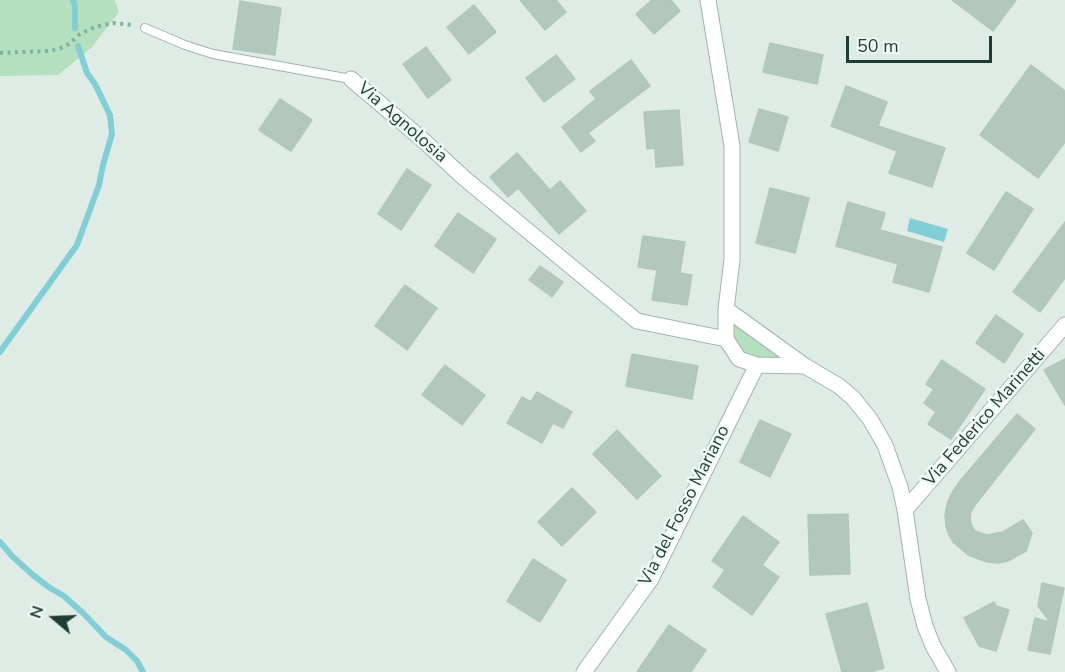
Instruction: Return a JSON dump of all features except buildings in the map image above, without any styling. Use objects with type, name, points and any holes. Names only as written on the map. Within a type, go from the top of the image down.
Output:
[{"type":"street","points":[[708,0],[732,146],[732,260],[726,309],[726,339],[739,359],[757,365],[805,366]]},
{"type":"street","name":"Via Agnolosia","points":[[351,79],[464,178],[637,321],[726,339]]},
{"type":"street","points":[[726,309],[805,366],[846,392],[870,419],[882,438],[900,487],[920,606],[933,646],[948,672]]},
{"type":"street","name":"Via Federico Marinetti","points":[[905,510],[1065,325]]},
{"type":"street","name":"Via del Fosso Mariano","points":[[584,672],[651,579],[757,365]]},
{"type":"lane","name":"Via Agnolosia","points":[[145,28],[184,45],[213,54],[351,79]]},
{"type":"path","points":[[0,53],[59,49],[80,34],[95,27],[113,23],[145,28]]},
{"type":"green space","points":[[0,0],[115,0],[119,12],[92,47],[58,75],[0,76]]},
{"type":"green space","points":[[733,321],[785,360],[754,357],[741,350],[731,333]]},
{"type":"water","points":[[910,218],[948,229],[944,242],[907,231]]},
{"type":"waterway","points":[[73,0],[75,28]]},
{"type":"waterway","points":[[0,352],[77,245],[99,185],[112,134],[110,115],[87,73],[78,46]]},
{"type":"waterway","points":[[0,542],[33,575],[64,596],[106,637],[126,650],[137,661],[143,672]]}]
